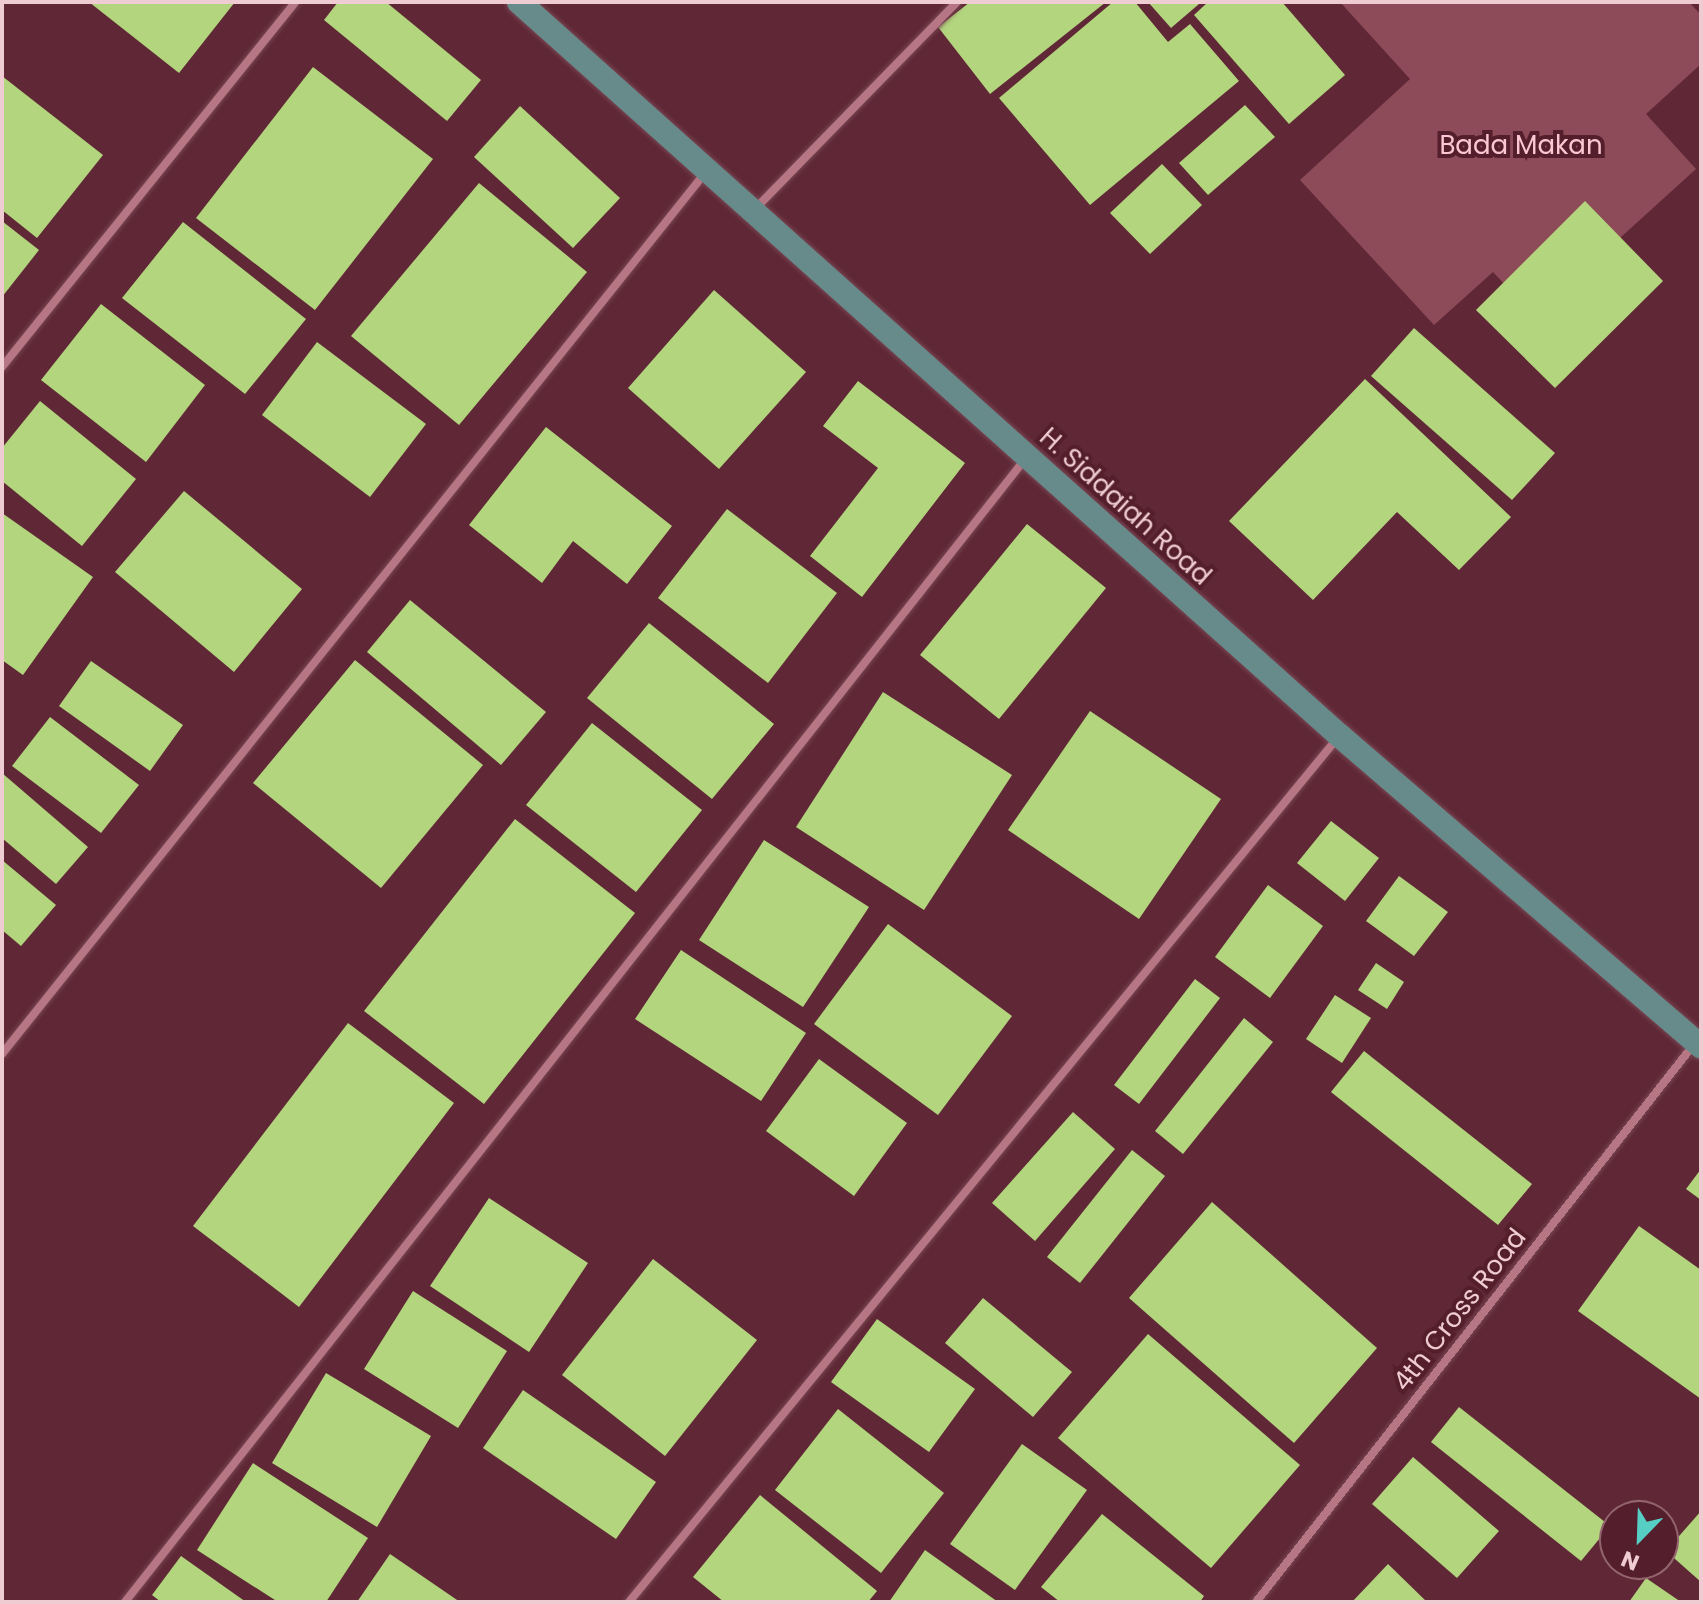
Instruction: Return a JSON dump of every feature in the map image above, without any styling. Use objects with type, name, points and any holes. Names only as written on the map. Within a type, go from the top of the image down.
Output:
[{"type":"main road","name":"H. Siddaiah Road","points":[[519,2],[705,172],[1340,736],[1698,1044]]},
{"type":"street","points":[[2,367],[295,2]]},
{"type":"street","points":[[751,212],[957,2]]},
{"type":"street","points":[[2,1054],[705,172]]},
{"type":"street","points":[[125,1602],[1027,457]]},
{"type":"street","points":[[629,1602],[1340,736]]},
{"type":"street","name":"4th Cross Road","points":[[1256,1602],[1698,1044]]},
{"type":"green space","name":"Bada Makan","points":[[1340,2],[1689,2],[1701,15],[1701,64],[1646,114],[1696,169],[1534,316],[1493,272],[1434,325],[1300,180],[1410,79]]},
{"type":"building","points":[[89,2],[235,2],[179,73]]},
{"type":"building","points":[[338,2],[386,2],[481,80],[447,121],[324,20]]},
{"type":"building","points":[[970,2],[1106,2],[990,94],[938,27]]},
{"type":"building","points":[[1113,2],[1135,2],[1168,42],[1190,24],[1239,81],[1090,205],[999,98]]},
{"type":"building","points":[[1148,2],[1197,2],[1199,4],[1171,28]]},
{"type":"building","points":[[1208,2],[1282,2],[1345,75],[1289,124],[1194,15]]},
{"type":"building","points":[[313,67],[433,159],[315,310],[196,218]]},
{"type":"building","points":[[2,76],[103,155],[37,238],[2,210]]},
{"type":"building","points":[[1245,105],[1275,137],[1208,195],[1179,163]]},
{"type":"building","points":[[520,106],[620,198],[573,248],[474,157]]},
{"type":"building","points":[[1162,164],[1202,205],[1150,254],[1110,213]]},
{"type":"building","points":[[479,183],[587,272],[459,425],[351,336]]},
{"type":"building","points":[[1585,201],[1663,281],[1555,388],[1476,310]]},
{"type":"building","points":[[2,221],[39,250],[2,297]]},
{"type":"building","points":[[183,222],[306,319],[245,394],[122,298]]},
{"type":"building","points":[[714,290],[806,372],[719,469],[628,388]]},
{"type":"building","points":[[101,304],[205,385],[146,462],[41,380]]},
{"type":"building","points":[[1414,328],[1555,453],[1512,500],[1371,376]]},
{"type":"building","points":[[317,342],[426,424],[370,497],[262,415]]},
{"type":"building","points":[[1365,379],[1511,517],[1459,570],[1397,512],[1313,600],[1229,521]]},
{"type":"building","points":[[858,381],[965,463],[862,597],[810,556],[878,468],[823,426]]},
{"type":"building","points":[[40,401],[136,479],[82,546],[2,481],[2,448]]},
{"type":"building","points":[[546,427],[672,526],[627,584],[573,541],[542,583],[469,525]]},
{"type":"building","points":[[184,491],[302,589],[234,672],[115,572]]},
{"type":"building","points":[[727,509],[837,593],[768,683],[658,598]]},
{"type":"building","points":[[2,513],[93,577],[23,675],[2,660]]},
{"type":"building","points":[[1027,524],[1106,588],[999,719],[920,655]]},
{"type":"building","points":[[410,600],[546,712],[501,765],[367,652]]},
{"type":"building","points":[[649,623],[774,724],[712,799],[587,698]]},
{"type":"building","points":[[355,660],[483,765],[381,888],[253,783]]},
{"type":"building","points":[[91,661],[183,725],[150,771],[59,706]]},
{"type":"building","points":[[883,692],[1012,775],[924,910],[796,827]]},
{"type":"building","points":[[1090,711],[1221,799],[1139,919],[1008,830]]},
{"type":"building","points":[[50,717],[139,785],[101,833],[12,766]]},
{"type":"building","points":[[592,723],[702,810],[636,892],[526,805]]},
{"type":"building","points":[[2,773],[88,847],[56,884],[2,838]]},
{"type":"building","points":[[515,819],[635,913],[484,1104],[364,1011]]},
{"type":"building","points":[[1331,821],[1379,858],[1345,901],[1297,863]]},
{"type":"building","points":[[764,840],[869,907],[803,1007],[699,940]]},
{"type":"building","points":[[2,860],[56,905],[21,946],[2,930]]},
{"type":"building","points":[[1399,876],[1448,912],[1414,956],[1366,921]]},
{"type":"building","points":[[1268,885],[1323,926],[1270,998],[1215,957]]},
{"type":"building","points":[[888,924],[1012,1016],[938,1115],[814,1024]]},
{"type":"building","points":[[681,950],[806,1033],[761,1101],[635,1019]]},
{"type":"building","points":[[1376,963],[1404,982],[1387,1009],[1358,990]]},
{"type":"building","points":[[1195,979],[1220,998],[1139,1104],[1114,1085]]},
{"type":"building","points":[[1335,995],[1371,1018],[1342,1063],[1306,1039]]},
{"type":"building","points":[[1244,1018],[1273,1042],[1183,1154],[1155,1131]]},
{"type":"building","points":[[348,1023],[454,1103],[299,1307],[193,1226]]},
{"type":"building","points":[[1364,1051],[1532,1184],[1498,1225],[1331,1092]]},
{"type":"building","points":[[819,1059],[907,1123],[854,1196],[766,1131]]},
{"type":"building","points":[[1073,1112],[1115,1149],[1035,1241],[992,1203]]},
{"type":"building","points":[[1132,1150],[1165,1176],[1080,1283],[1047,1257]]},
{"type":"building","points":[[1701,1169],[1701,1200],[1686,1189]]},
{"type":"building","points":[[489,1198],[588,1263],[529,1352],[430,1286]]},
{"type":"building","points":[[1212,1202],[1377,1348],[1294,1443],[1129,1298]]},
{"type":"building","points":[[1639,1226],[1701,1270],[1701,1399],[1578,1311]]},
{"type":"building","points":[[653,1259],[757,1340],[665,1456],[562,1375]]},
{"type":"building","points":[[413,1291],[507,1351],[458,1428],[364,1369]]},
{"type":"building","points":[[983,1298],[1072,1372],[1033,1417],[945,1343]]},
{"type":"building","points":[[877,1319],[975,1389],[929,1452],[831,1382]]},
{"type":"building","points":[[1148,1334],[1300,1465],[1211,1568],[1058,1438]]},
{"type":"building","points":[[326,1373],[431,1436],[377,1527],[272,1463]]},
{"type":"building","points":[[523,1390],[656,1482],[616,1539],[483,1448]]},
{"type":"building","points":[[1459,1407],[1599,1517],[1599,1539],[1581,1561],[1431,1442]]},
{"type":"building","points":[[838,1409],[944,1493],[881,1573],[775,1490]]},
{"type":"building","points":[[1022,1444],[1087,1490],[1015,1590],[950,1544]]},
{"type":"building","points":[[1413,1457],[1499,1531],[1457,1578],[1372,1504]]},
{"type":"building","points":[[253,1463],[368,1538],[326,1602],[278,1602],[197,1550]]},
{"type":"building","points":[[760,1495],[877,1591],[868,1602],[724,1602],[693,1577]]},
{"type":"building","points":[[1701,1511],[1701,1582],[1679,1563],[1679,1536]]},
{"type":"building","points":[[1102,1514],[1204,1596],[1200,1602],[1060,1602],[1041,1587]]},
{"type":"building","points":[[925,1550],[998,1602],[889,1602]]},
{"type":"building","points":[[390,1554],[460,1602],[357,1602]]},
{"type":"building","points":[[181,1556],[246,1602],[161,1602],[152,1595]]},
{"type":"building","points":[[1388,1564],[1427,1602],[1352,1602]]},
{"type":"building","points":[[1645,1580],[1649,1580],[1681,1602],[1629,1602]]}]
